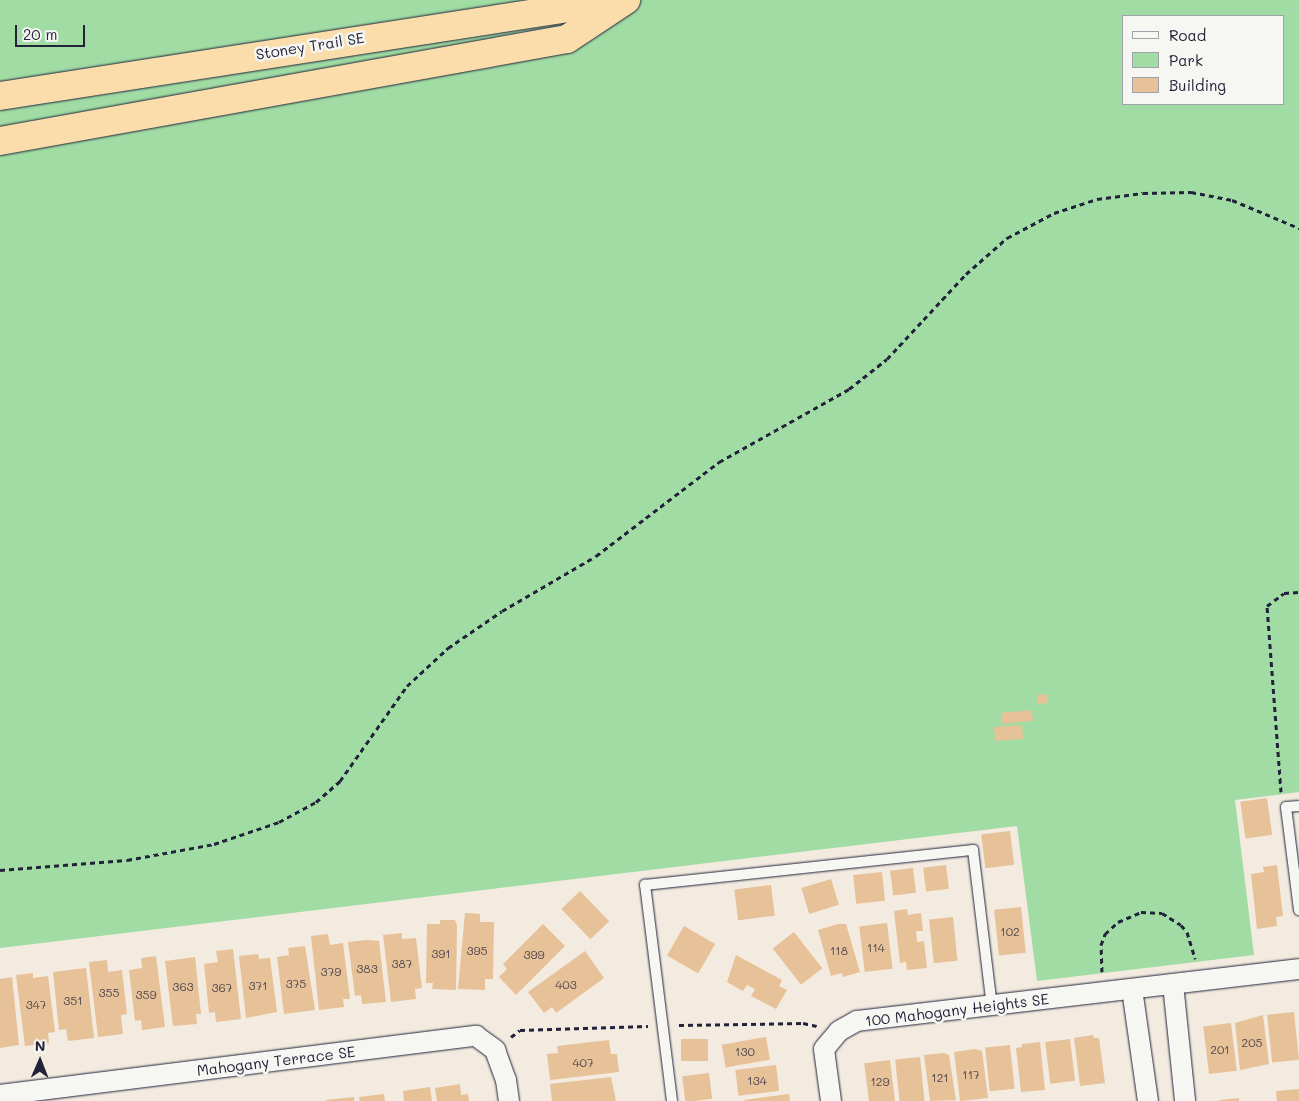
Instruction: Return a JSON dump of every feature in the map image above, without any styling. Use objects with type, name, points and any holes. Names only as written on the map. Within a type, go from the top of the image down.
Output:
[{"type":"highway","name":"Stoney Trail SE","points":[[0,96],[620,0]]},
{"type":"highway","points":[[0,141],[567,39],[626,0]]},
{"type":"street","name":"100 Mahogany Heights SE","points":[[831,1101],[824,1050],[839,1031],[858,1021],[1299,969]]},
{"type":"street","points":[[1173,984],[1185,1101]]},
{"type":"street","points":[[1132,989],[1148,1101]]},
{"type":"street","name":"Mahogany Terrace SE","points":[[0,1095],[476,1036],[495,1050],[506,1080],[509,1101]]},
{"type":"lane","points":[[1299,806],[1286,807],[1299,910]]},
{"type":"lane","points":[[672,1101],[646,886],[973,850],[992,1006]]},
{"type":"path","points":[[0,870],[118,861],[214,844],[279,822],[316,802],[340,781],[407,686],[448,648],[502,611],[596,556],[727,457],[849,389],[887,359],[966,274],[1007,238],[1054,213],[1097,199],[1143,193],[1191,192],[1232,200],[1299,228]]},
{"type":"path","points":[[1286,807],[1282,794],[1266,618],[1267,606],[1274,598],[1299,592]]},
{"type":"path","points":[[1102,973],[1101,945],[1106,934],[1118,922],[1141,912],[1162,913],[1181,925],[1191,942],[1195,962]]},
{"type":"green space","points":[[0,0],[1299,0],[1299,792],[1235,800],[1254,955],[1037,981],[1017,826],[0,948]]},
{"type":"building","points":[[1047,694],[1048,703],[1038,704],[1037,695]]},
{"type":"building","points":[[1032,710],[1033,721],[1002,724],[1001,713]]},
{"type":"building","points":[[1022,725],[1023,739],[995,741],[994,727]]},
{"type":"building","points":[[1267,798],[1272,835],[1245,838],[1240,802]]},
{"type":"building","points":[[1010,831],[1014,865],[985,868],[981,835]]},
{"type":"building","points":[[946,865],[949,889],[926,892],[923,868]]},
{"type":"building","points":[[1277,865],[1283,916],[1276,917],[1277,926],[1257,929],[1251,874],[1264,872],[1263,867]]},
{"type":"building","points":[[913,868],[916,893],[893,896],[890,871]]},
{"type":"building","points":[[882,872],[885,901],[856,904],[853,875]]},
{"type":"building","points":[[831,879],[839,905],[809,914],[801,888]]},
{"type":"building","points":[[771,885],[775,916],[738,920],[734,890]]},
{"type":"building","points":[[580,891],[609,921],[590,939],[561,909]]},
{"type":"building","points":[[1021,907],[1026,953],[999,956],[994,910]]},
{"type":"building","points":[[907,909],[908,915],[921,913],[923,931],[916,931],[917,942],[924,941],[927,968],[907,970],[906,962],[900,963],[894,911]]},
{"type":"building","points":[[465,913],[480,914],[480,922],[494,922],[493,979],[485,979],[485,990],[458,989]]},
{"type":"building","points":[[953,917],[958,961],[934,963],[929,920]]},
{"type":"building","points":[[440,920],[455,920],[457,925],[456,990],[432,989],[433,983],[426,983],[427,924],[440,924]]},
{"type":"building","points":[[887,923],[893,969],[865,972],[859,926]]},
{"type":"building","points":[[543,924],[565,946],[516,995],[499,977],[507,969],[503,964]]},
{"type":"building","points":[[838,924],[846,924],[860,972],[843,977],[842,973],[831,976],[818,930]]},
{"type":"building","points":[[684,926],[715,944],[698,973],[667,955]]},
{"type":"building","points":[[794,932],[822,968],[801,985],[773,949]]},
{"type":"building","points":[[402,933],[402,939],[416,938],[422,988],[415,989],[416,999],[391,1002],[383,935]]},
{"type":"building","points":[[328,934],[330,945],[343,943],[350,999],[343,999],[344,1007],[319,1010],[311,936]]},
{"type":"building","points":[[379,941],[386,1002],[362,1004],[361,995],[355,996],[348,942]]},
{"type":"building","points":[[305,946],[315,1010],[284,1014],[277,957],[289,955],[288,948]]},
{"type":"building","points":[[233,949],[241,1019],[216,1022],[215,1012],[209,1013],[204,964],[218,962],[216,951]]},
{"type":"building","points":[[585,951],[604,978],[556,1013],[552,1007],[544,1013],[528,992]]},
{"type":"building","points":[[258,954],[259,959],[270,958],[277,1012],[246,1018],[239,956]]},
{"type":"building","points":[[736,955],[782,980],[779,986],[787,990],[776,1009],[751,996],[755,989],[747,985],[743,991],[727,982]]},
{"type":"building","points":[[156,956],[165,1027],[142,1030],[141,1020],[135,1021],[129,970],[142,968],[141,958]]},
{"type":"building","points":[[195,957],[201,1014],[196,1014],[197,1024],[173,1026],[165,961]]},
{"type":"building","points":[[107,960],[108,972],[122,970],[127,1014],[121,1015],[123,1034],[98,1037],[89,962]]},
{"type":"building","points":[[86,968],[94,1038],[68,1041],[66,1029],[59,1030],[53,972]]},
{"type":"building","points":[[33,973],[33,978],[48,976],[55,1032],[48,1033],[49,1043],[25,1046],[16,975]]},
{"type":"building","points":[[12,977],[19,1045],[0,1048],[0,979]]},
{"type":"building","points":[[1294,1012],[1299,1060],[1272,1063],[1267,1015]]},
{"type":"building","points":[[1263,1015],[1269,1064],[1240,1070],[1235,1023]]},
{"type":"building","points":[[1231,1023],[1237,1071],[1209,1074],[1203,1026]]},
{"type":"building","points":[[1093,1035],[1094,1038],[1099,1038],[1105,1083],[1080,1086],[1074,1038]]},
{"type":"building","points":[[766,1037],[770,1060],[726,1067],[722,1045]]},
{"type":"building","points":[[681,1039],[708,1039],[708,1061],[681,1061]]},
{"type":"building","points":[[1070,1039],[1075,1081],[1050,1084],[1045,1042]]},
{"type":"building","points":[[609,1040],[611,1054],[617,1054],[619,1072],[550,1080],[547,1054],[558,1053],[557,1046]]},
{"type":"building","points":[[1040,1042],[1045,1090],[1021,1092],[1016,1048],[1022,1047],[1022,1044]]},
{"type":"building","points":[[1010,1045],[1015,1089],[990,1091],[985,1048]]},
{"type":"building","points":[[975,1049],[982,1051],[988,1098],[960,1101],[954,1052]]},
{"type":"building","points":[[944,1053],[949,1055],[956,1100],[930,1101],[924,1055]]},
{"type":"building","points":[[920,1057],[925,1101],[899,1101],[895,1060]]},
{"type":"building","points":[[890,1060],[895,1101],[869,1101],[864,1063]]},
{"type":"building","points":[[776,1065],[779,1091],[738,1096],[735,1070]]},
{"type":"building","points":[[709,1073],[712,1099],[685,1101],[682,1076]]},
{"type":"building","points":[[611,1077],[616,1101],[552,1101],[550,1084]]},
{"type":"building","points":[[460,1084],[461,1095],[468,1094],[469,1101],[437,1101],[435,1088]]},
{"type":"building","points":[[430,1087],[432,1101],[404,1101],[403,1091]]},
{"type":"building","points":[[1299,1089],[1299,1101],[1277,1101],[1276,1091]]},
{"type":"building","points":[[384,1094],[385,1101],[360,1101],[359,1097]]},
{"type":"building","points":[[789,1094],[790,1101],[744,1100]]},
{"type":"building","points":[[354,1097],[354,1101],[326,1101],[326,1100]]},
{"type":"building","points":[[1239,1098],[1239,1101],[1219,1101],[1219,1100]]}]
